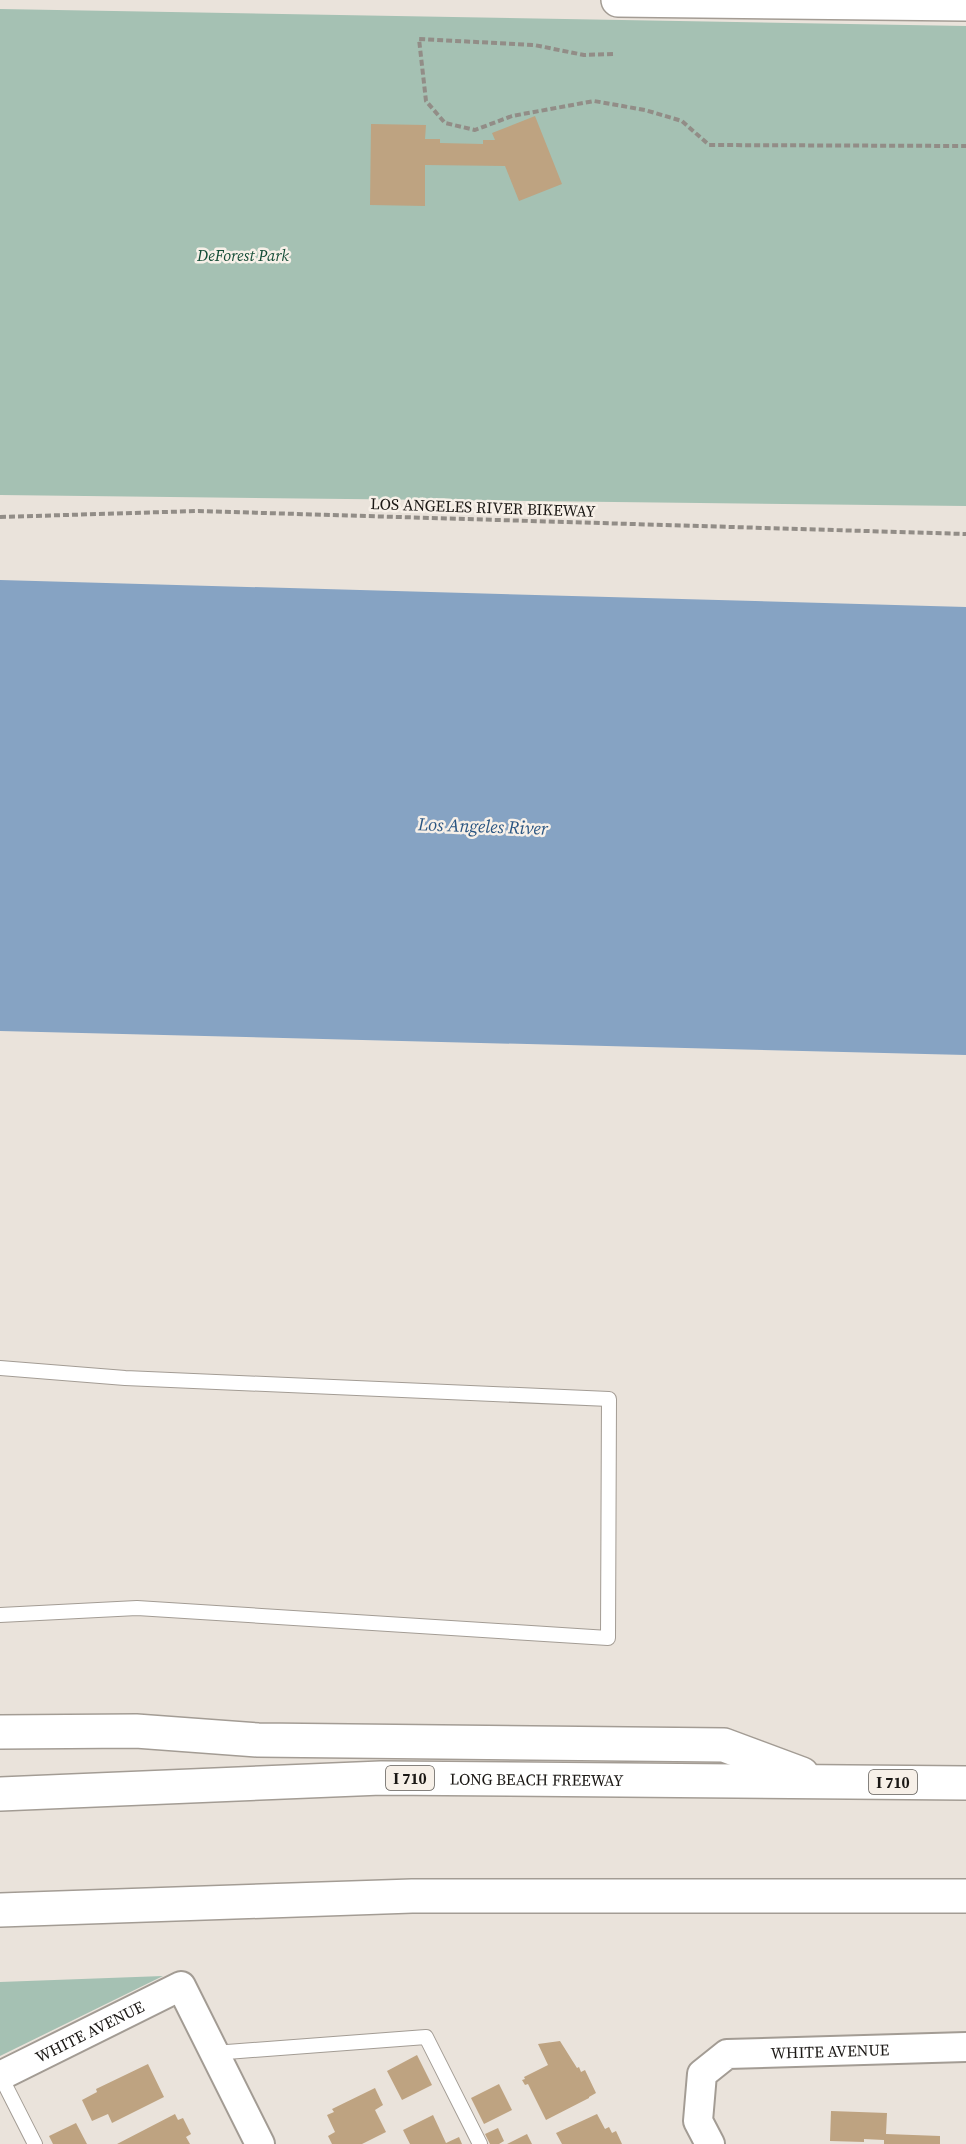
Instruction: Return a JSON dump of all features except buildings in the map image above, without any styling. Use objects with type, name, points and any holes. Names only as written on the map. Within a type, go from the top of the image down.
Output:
[{"type":"main road","points":[[618,0],[966,4]]},
{"type":"main road","points":[[0,1732],[136,1731],[258,1740],[724,1744],[820,1781]]},
{"type":"main road","name":"LONG BEACH FREEWAY","points":[[0,1794],[381,1778],[966,1783]]},
{"type":"main road","points":[[0,1910],[412,1896],[966,1896]]},
{"type":"main road","points":[[0,1931],[287,1899]]},
{"type":"street","name":"WHITE AVENUE","points":[[0,2075],[181,1986],[214,2053]]},
{"type":"street","name":"WHITE AVENUE","points":[[710,2144],[698,2121],[702,2074],[726,2054],[966,2047]]},
{"type":"street","points":[[214,2053],[260,2144]]},
{"type":"lane","points":[[0,1368],[125,1378],[609,1400],[608,1638],[137,1608],[0,1615]]},
{"type":"lane","points":[[214,2053],[426,2037],[480,2144]]},
{"type":"lane","points":[[0,2075],[35,2144]]},
{"type":"path","points":[[613,54],[584,55],[534,45],[419,39],[426,101],[445,123],[475,129],[512,116],[594,101],[645,110],[682,121],[709,145],[966,146]]},
{"type":"path","name":"LOS ANGELES RIVER BIKEWAY","points":[[0,517],[198,511],[966,534]]},
{"type":"green space","name":"DeForest Park","points":[[0,9],[966,26],[966,506],[0,495]]},
{"type":"green space","points":[[163,1976],[0,2056],[0,1982]]},
{"type":"water","name":"Los Angeles River","points":[[0,580],[966,607],[966,1055],[0,1031]]}]
